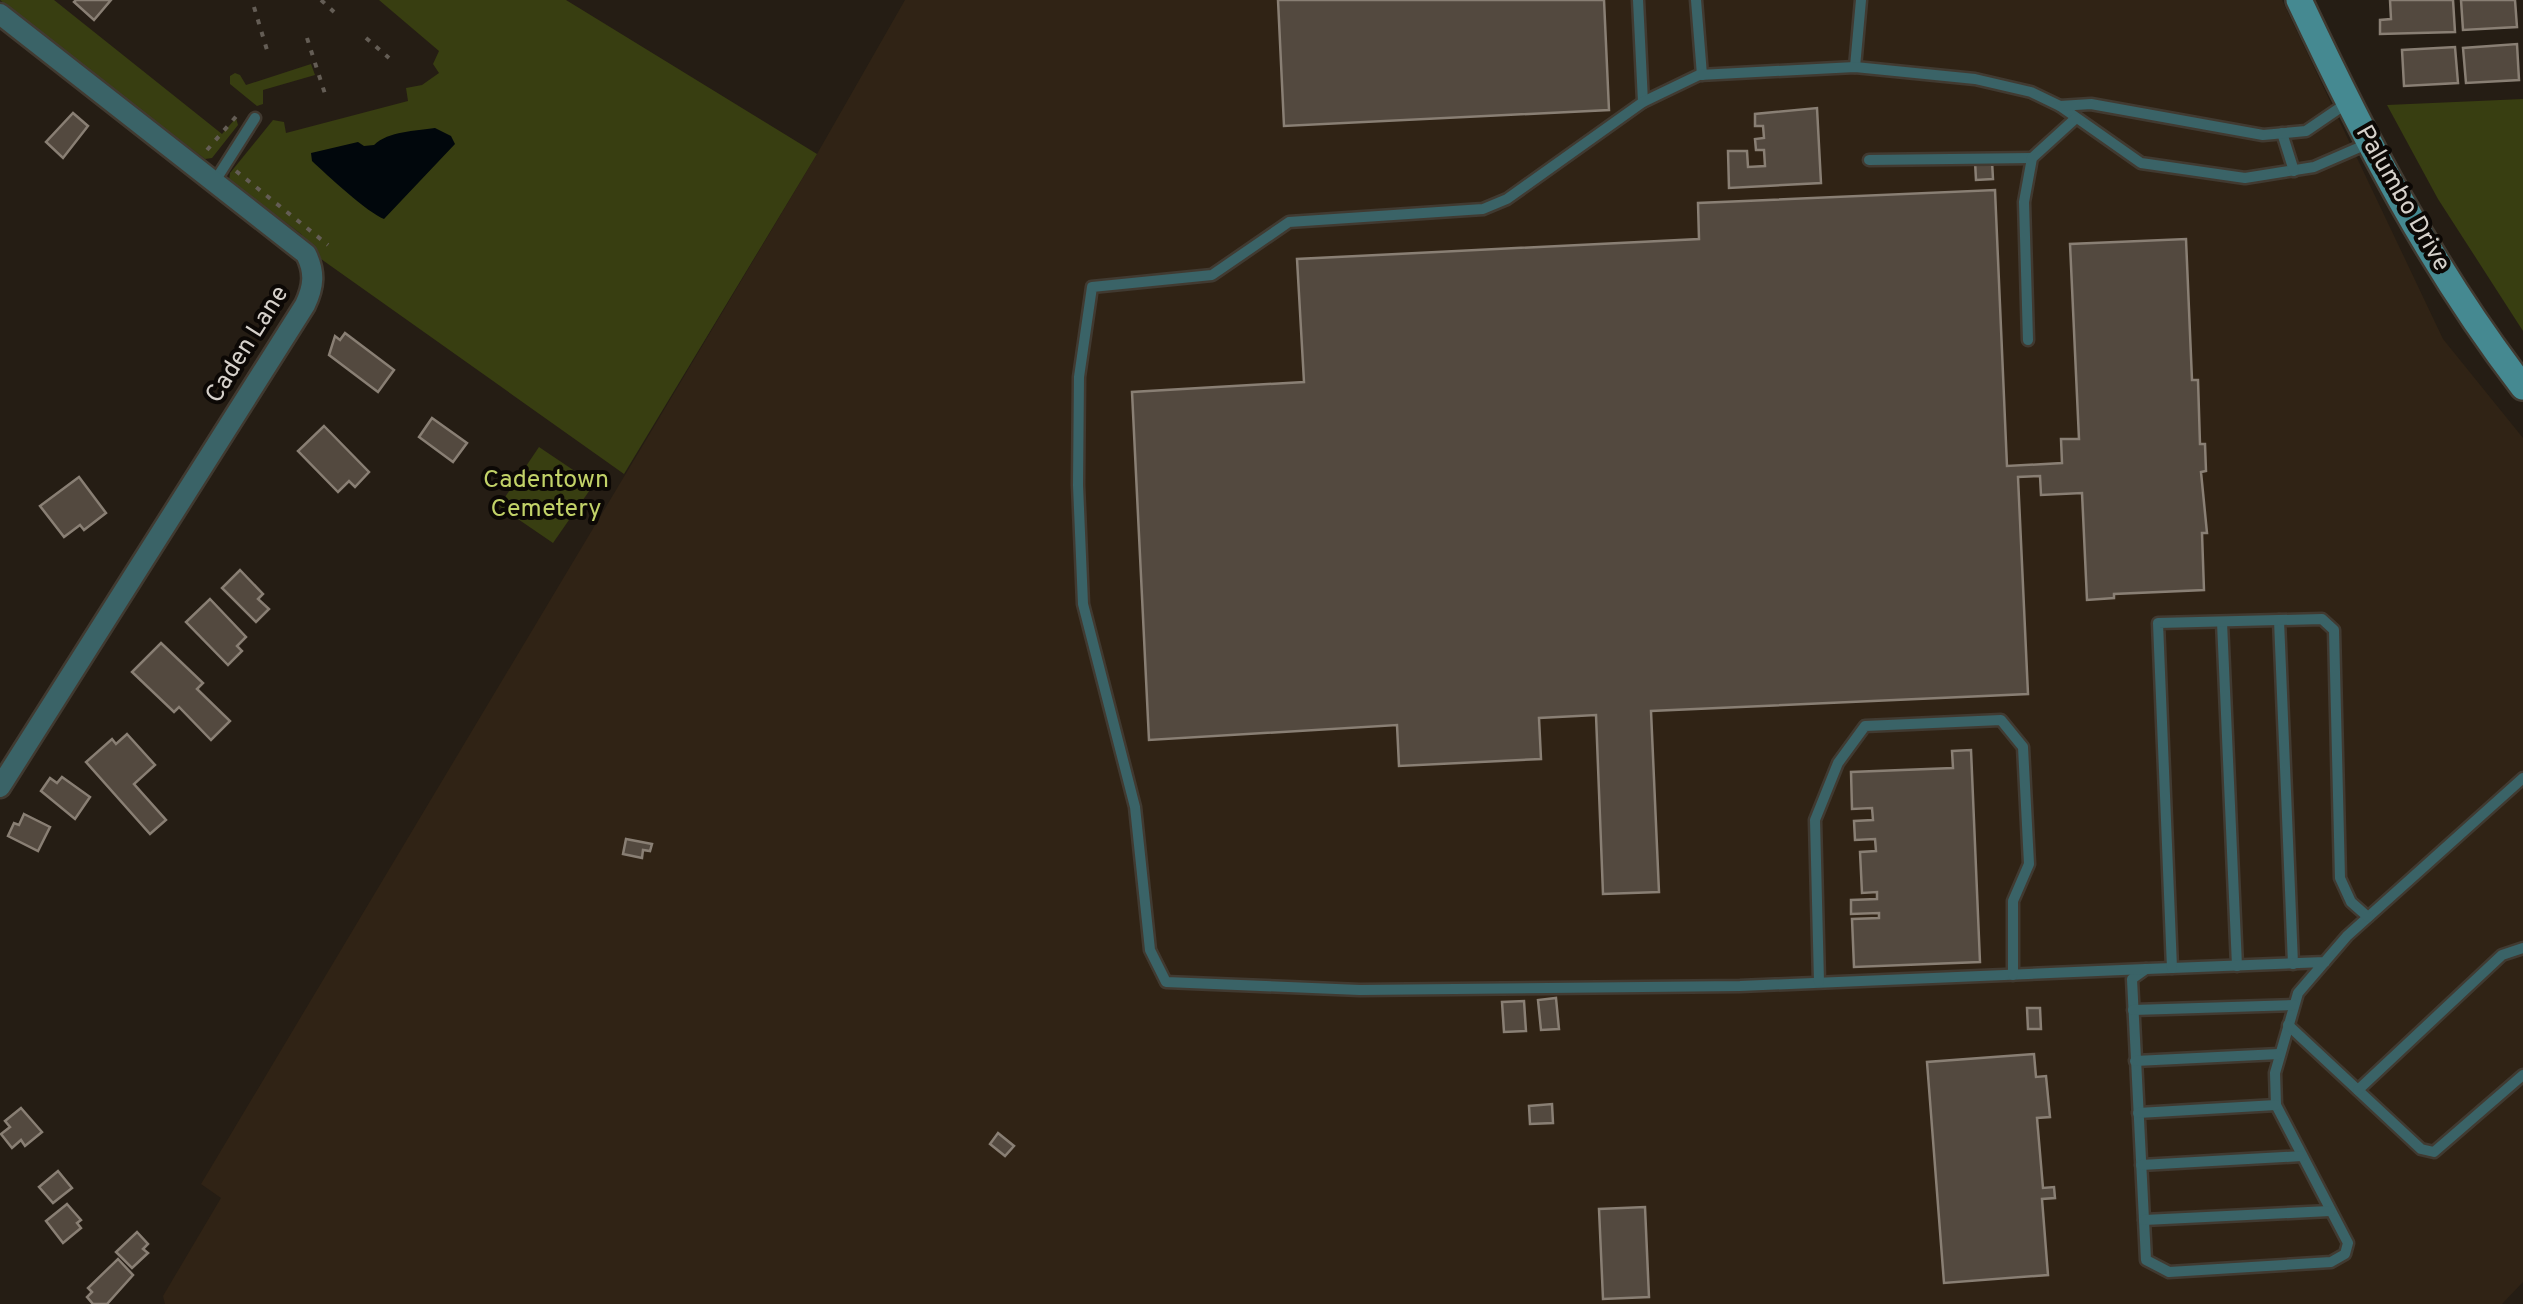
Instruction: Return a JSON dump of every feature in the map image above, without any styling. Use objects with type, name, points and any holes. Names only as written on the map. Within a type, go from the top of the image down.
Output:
[{"type":"street","name":"Palumbo Drive","points":[[2300,0],[2347,103],[2419,236],[2523,387]]},
{"type":"street","name":"Caden Lane","points":[[0,14],[306,254],[314,274],[312,292],[0,787]]},
{"type":"lane","points":[[1638,0],[1642,102]]},
{"type":"lane","points":[[1696,0],[1702,75]]},
{"type":"lane","points":[[1855,67],[1861,0]]},
{"type":"lane","points":[[2325,962],[1820,982],[1360,990],[1166,982],[1150,950],[1135,807],[1084,604],[1078,485],[1079,377],[1092,287],[1212,275],[1289,222],[1483,209],[1508,198],[1642,102],[1702,75],[1855,67],[1975,79],[2031,92],[2060,106],[2141,163],[2245,178],[2314,167],[2368,144]]},
{"type":"lane","points":[[2060,106],[2092,104],[2263,135],[2306,131],[2347,103]]},
{"type":"lane","points":[[214,182],[255,118]]},
{"type":"lane","points":[[2028,340],[2024,202],[2032,158],[2076,118]]},
{"type":"lane","points":[[2282,133],[2294,171]]},
{"type":"lane","points":[[1868,160],[2032,158]]},
{"type":"lane","points":[[2172,968],[2158,624],[2322,618],[2334,630],[2340,878],[2351,902],[2368,917]]},
{"type":"lane","points":[[2279,620],[2293,964]]},
{"type":"lane","points":[[2222,622],[2237,966]]},
{"type":"lane","points":[[1820,982],[1815,820],[1838,763],[1865,726],[1982,720],[2001,720],[2023,747],[2029,864],[2012,901],[2013,975]]},
{"type":"lane","points":[[2146,969],[2132,979],[2146,1260],[2169,1272],[2331,1262],[2346,1254],[2348,1243],[2276,1105],[2275,1073],[2298,993],[2368,917],[2523,778]]},
{"type":"lane","points":[[2358,1090],[2502,955],[2523,948]]},
{"type":"lane","points":[[2133,1010],[2294,1005]]},
{"type":"lane","points":[[2288,1026],[2421,1149],[2434,1152],[2523,1075]]},
{"type":"lane","points":[[2136,1061],[2280,1054]]},
{"type":"lane","points":[[2138,1113],[2276,1105]]},
{"type":"lane","points":[[2141,1165],[2302,1156]]},
{"type":"lane","points":[[2144,1220],[2330,1212]]},
{"type":"path","points":[[321,0],[334,12]]},
{"type":"path","points":[[254,7],[267,50]]},
{"type":"path","points":[[306,38],[326,97]]},
{"type":"path","points":[[366,38],[389,58]]},
{"type":"path","points":[[208,150],[242,110]]},
{"type":"path","points":[[236,171],[328,245]]},
{"type":"shaded area","points":[[905,0],[2282,0],[2443,339],[2523,438],[2523,1282],[2502,1304],[165,1304],[163,1296],[221,1198],[201,1184],[817,154]]},
{"type":"shaded area","points":[[435,128],[451,136],[455,144],[384,219],[358,202],[312,161],[311,153],[358,142],[374,145],[395,134]]},
{"type":"green space","points":[[0,0],[54,0],[222,134],[236,118],[238,125],[212,158],[205,159]]},
{"type":"green space","points":[[379,0],[566,0],[817,154],[624,474],[321,259],[301,234],[229,180],[230,173],[273,120],[284,122],[286,133],[408,101],[406,88],[422,85],[439,73],[433,64],[439,51]]},
{"type":"green space","points":[[311,64],[315,75],[263,90],[263,104],[257,106],[230,84],[230,76],[235,73],[246,85]]},
{"type":"green space","points":[[2523,99],[2523,331],[2438,199],[2387,105]]},
{"type":"green space","name":"Cadentown Cemetery","points":[[539,447],[594,484],[553,543],[499,506]]},
{"type":"building","points":[[76,0],[111,0],[94,20]]},
{"type":"building","points":[[1278,0],[1604,0],[1609,110],[1284,126]]},
{"type":"building","points":[[2390,0],[2453,0],[2455,32],[2380,34],[2380,20],[2391,19]]},
{"type":"building","points":[[2461,0],[2515,0],[2517,27],[2463,30]]},
{"type":"building","points":[[2517,44],[2519,80],[2466,83],[2463,48]]},
{"type":"building","points":[[2455,47],[2458,83],[2404,86],[2402,50]]},
{"type":"building","points":[[1817,108],[1821,183],[1729,188],[1728,151],[1747,151],[1748,167],[1765,166],[1764,150],[1756,150],[1755,139],[1764,138],[1763,126],[1755,126],[1755,114]]},
{"type":"building","points":[[73,113],[88,126],[63,158],[46,142]]},
{"type":"building","points":[[1975,161],[1992,161],[1993,179],[1976,180]]},
{"type":"building","points":[[1995,190],[2007,466],[2062,463],[2061,439],[2079,439],[2070,244],[2186,239],[2192,380],[2198,380],[2200,444],[2205,444],[2206,471],[2201,472],[2207,533],[2202,533],[2204,590],[2114,594],[2114,598],[2087,600],[2082,493],[2041,495],[2040,476],[2018,477],[2028,694],[1651,711],[1659,892],[1603,894],[1596,715],[1539,718],[1541,759],[1399,766],[1397,725],[1149,740],[1132,392],[1304,382],[1297,259],[1699,239],[1698,203]]},
{"type":"building","points":[[345,333],[394,370],[378,392],[329,355],[335,336],[340,340]]},
{"type":"building","points":[[432,418],[467,443],[453,462],[419,437]]},
{"type":"building","points":[[324,426],[369,472],[355,487],[349,481],[338,492],[298,451]]},
{"type":"building","points":[[79,477],[106,513],[84,530],[80,525],[64,537],[40,506]]},
{"type":"building","points":[[240,570],[263,594],[258,599],[269,609],[256,622],[222,588]]},
{"type":"building","points":[[210,599],[246,637],[237,646],[242,651],[228,665],[186,622]]},
{"type":"building","points":[[161,643],[203,683],[197,689],[230,721],[211,740],[179,707],[174,712],[132,672]]},
{"type":"building","points":[[127,734],[155,765],[134,784],[166,820],[150,834],[86,762],[112,739],[116,744]]},
{"type":"building","points":[[1971,750],[1980,962],[1854,967],[1852,919],[1879,918],[1879,913],[1851,914],[1851,900],[1877,899],[1877,892],[1862,893],[1860,852],[1876,851],[1875,839],[1855,840],[1854,821],[1873,820],[1872,808],[1852,809],[1851,772],[1953,768],[1952,751]]},
{"type":"building","points":[[62,777],[90,797],[75,819],[41,791],[50,778],[57,783]]},
{"type":"building","points":[[24,814],[50,827],[38,851],[8,836]]},
{"type":"building","points":[[626,839],[652,844],[650,851],[643,850],[642,858],[623,854]]},
{"type":"building","points":[[1556,998],[1559,1029],[1541,1030],[1538,1000]]},
{"type":"building","points":[[1524,1001],[1526,1031],[1504,1032],[1502,1002]]},
{"type":"building","points":[[2027,1008],[2040,1008],[2041,1029],[2028,1029]]},
{"type":"building","points":[[2034,1054],[2036,1077],[2046,1076],[2050,1117],[2037,1118],[2043,1188],[2054,1187],[2055,1198],[2042,1199],[2048,1275],[1944,1283],[1927,1062]]},
{"type":"building","points":[[1552,1104],[1553,1123],[1530,1124],[1529,1106]]},
{"type":"building","points":[[21,1108],[42,1132],[25,1146],[21,1140],[12,1148],[1,1134],[10,1127],[5,1121]]},
{"type":"building","points":[[998,1133],[1014,1146],[1005,1156],[990,1144]]},
{"type":"building","points":[[58,1171],[72,1188],[53,1203],[39,1187]]},
{"type":"building","points":[[67,1204],[81,1220],[77,1223],[81,1228],[63,1243],[46,1221]]},
{"type":"building","points":[[1645,1207],[1649,1297],[1603,1299],[1599,1209]]},
{"type":"building","points":[[137,1232],[148,1244],[143,1249],[148,1253],[132,1268],[116,1252]]},
{"type":"building","points":[[118,1259],[133,1275],[107,1304],[93,1304],[87,1297],[92,1292],[88,1288]]}]
